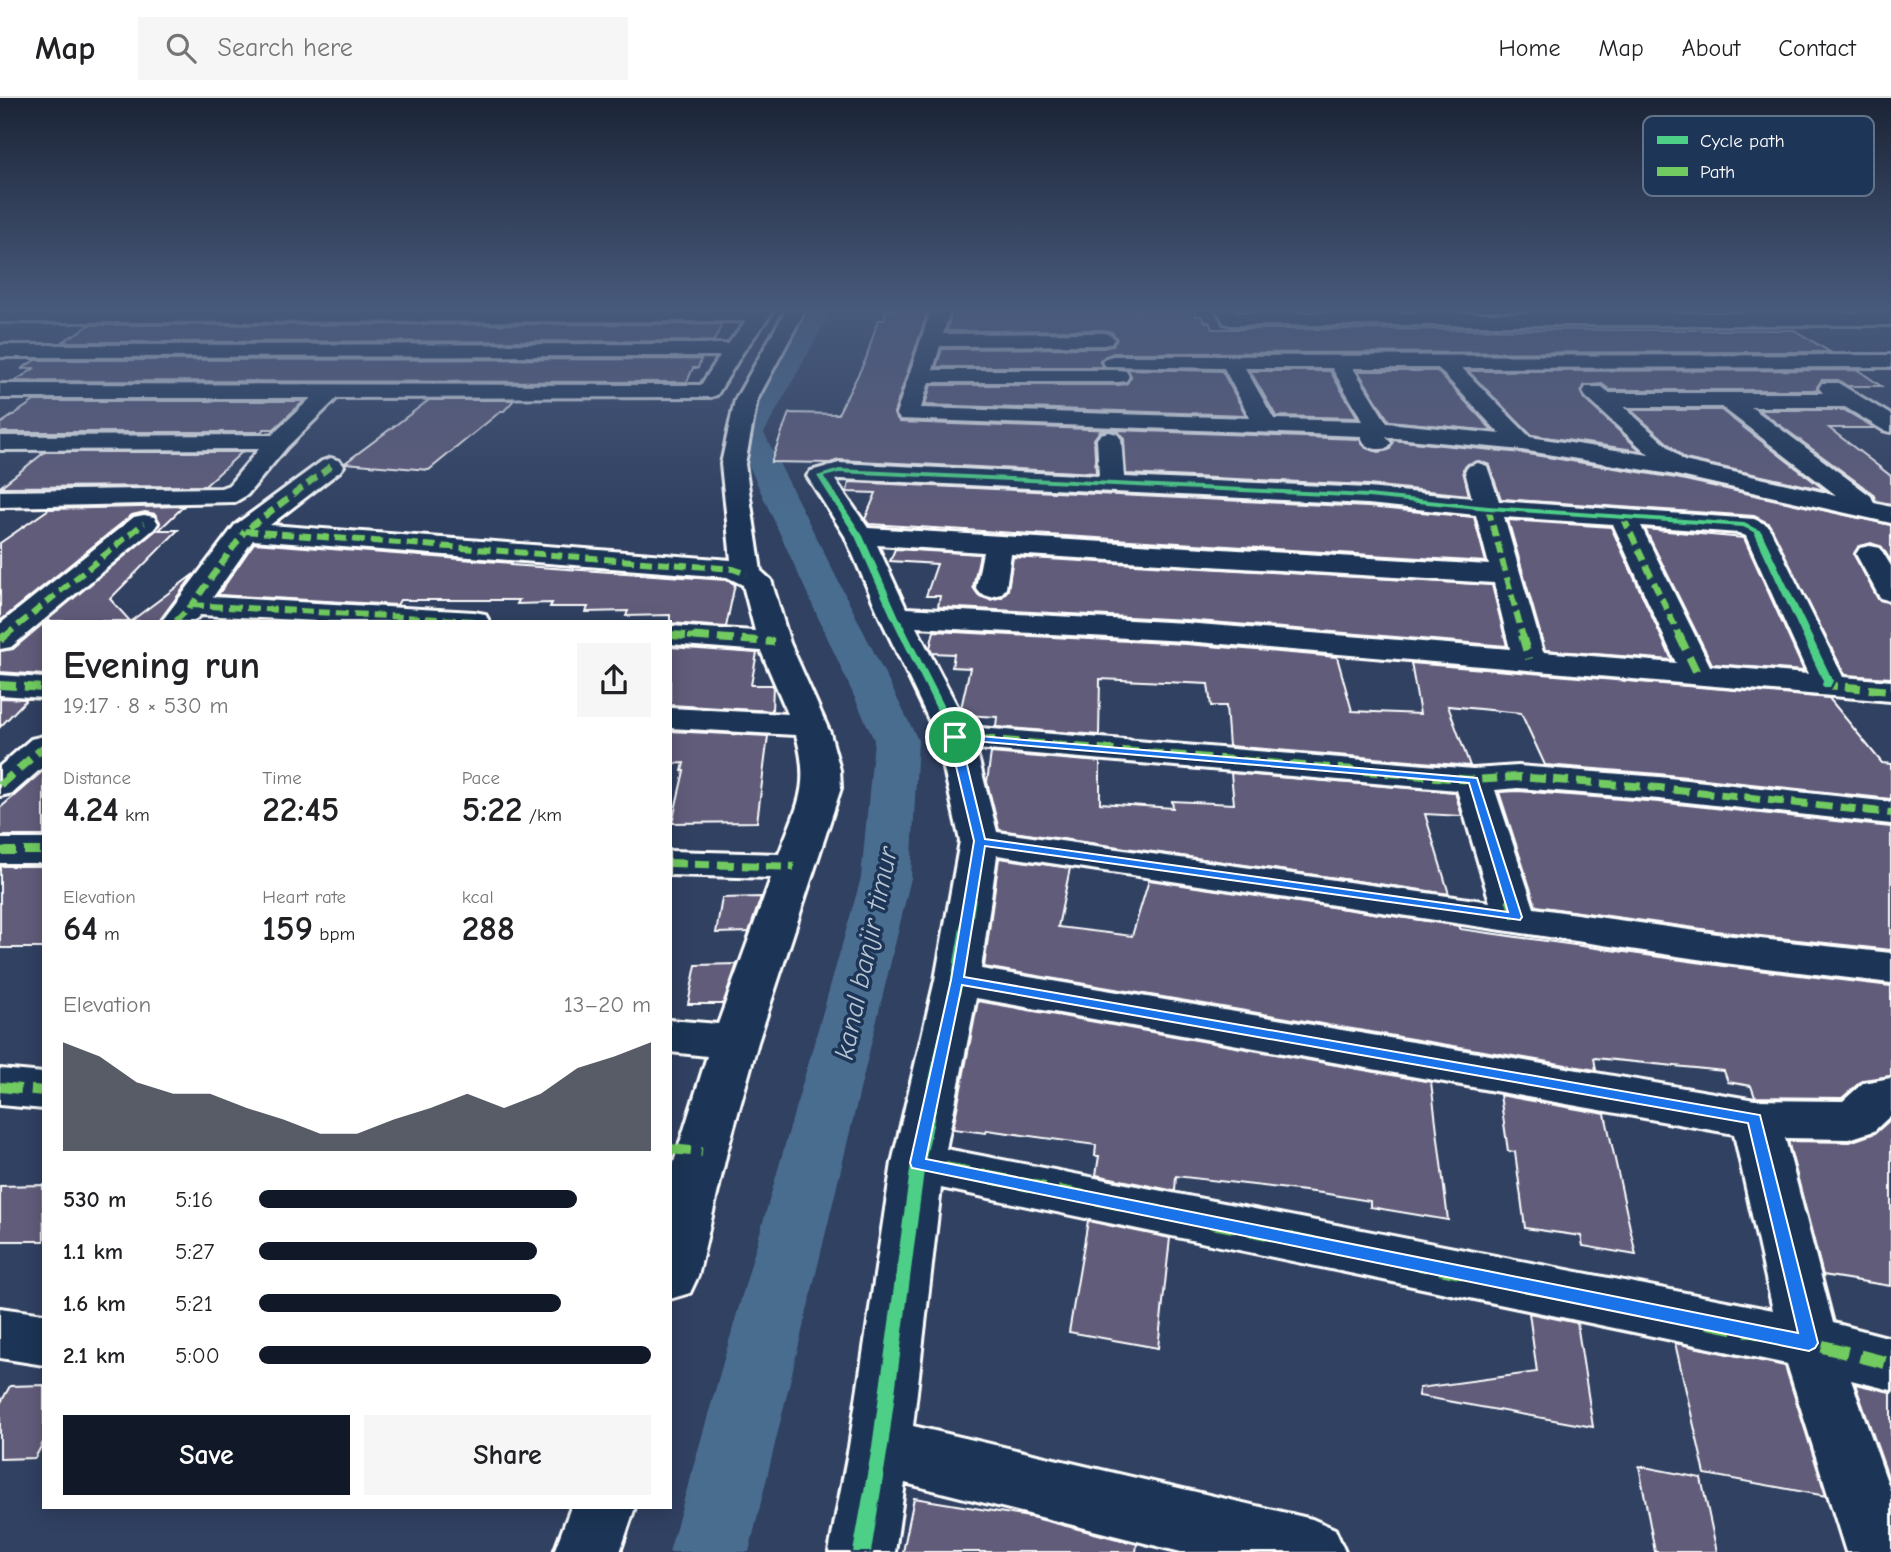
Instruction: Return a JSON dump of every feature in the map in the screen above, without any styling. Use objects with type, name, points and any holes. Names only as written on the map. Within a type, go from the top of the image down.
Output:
[{"type":"street","points":[[0,462],[117,378]]},
{"type":"street","points":[[433,390],[443,378]]},
{"type":"street","points":[[0,391],[703,392],[709,390],[717,378]]},
{"type":"street","points":[[747,574],[733,464],[746,400],[758,378]]},
{"type":"street","points":[[920,378],[908,414],[1266,425],[1383,437],[1522,443],[1676,467],[1882,513]]},
{"type":"street","points":[[1119,378],[1133,420]]},
{"type":"street","points":[[1240,378],[1266,425]]},
{"type":"street","points":[[1348,378],[1383,437]]},
{"type":"street","points":[[1458,378],[1522,443]]},
{"type":"street","points":[[1579,378],[1676,467]]},
{"type":"street","points":[[1814,378],[1891,425]]},
{"type":"street","points":[[0,499],[226,496],[238,490],[278,442],[333,390]]},
{"type":"street","points":[[1603,400],[1850,400]]},
{"type":"street","points":[[1729,401],[1882,513]]},
{"type":"street","points":[[1109,439],[1112,485]]},
{"type":"street","points":[[0,443],[278,442]]},
{"type":"street","points":[[184,613],[245,531],[331,466]]},
{"type":"street","points":[[862,1552],[880,1447],[918,1163],[957,980],[980,841],[955,737],[895,617],[859,536],[820,479],[825,473],[839,471],[1112,485],[1364,484],[1488,508],[1744,525],[1754,528],[1828,681],[1827,685]]},
{"type":"street","points":[[1478,471],[1504,575],[1529,659]]},
{"type":"street","points":[[0,524],[37,500]]},
{"type":"street","points":[[1623,517],[1697,673]]},
{"type":"street","points":[[0,640],[144,523]]},
{"type":"street","points":[[245,531],[733,569],[756,580],[774,642],[809,725],[824,770],[822,788],[735,1042],[686,1150],[672,1260]]},
{"type":"street","points":[[859,536],[1504,575]]},
{"type":"street","points":[[991,588],[999,544]]},
{"type":"street","points":[[1870,554],[1891,592]]},
{"type":"street","points":[[184,613],[438,620]]},
{"type":"street","points":[[895,617],[1186,632],[1891,691]]},
{"type":"street","points":[[672,635],[774,642]]},
{"type":"street","points":[[0,685],[42,688]]},
{"type":"street","points":[[672,718],[809,725]]},
{"type":"street","points":[[955,737],[1474,780],[1518,777],[1634,786],[1891,813]]},
{"type":"street","points":[[0,785],[42,749]]},
{"type":"street","points":[[1474,780],[1516,917]]},
{"type":"street","points":[[980,841],[1724,949],[1891,968]]},
{"type":"street","points":[[0,851],[42,851]]},
{"type":"street","points":[[672,863],[794,867]]},
{"type":"street","points":[[957,980],[1755,1119],[1849,1120],[1856,1118],[1880,1096],[1891,1096]]},
{"type":"street","points":[[672,1036],[735,1042]]},
{"type":"street","points":[[0,1087],[42,1091]]},
{"type":"street","points":[[1755,1119],[1809,1343],[1879,1552]]},
{"type":"street","points":[[918,1163],[1809,1343],[1891,1364]]},
{"type":"street","points":[[0,1334],[42,1340]]},
{"type":"street","points":[[880,1447],[1312,1552]]},
{"type":"street","points":[[587,1552],[602,1509]]},
{"type":"building","points":[[20,378],[689,378],[687,382],[15,381]]},
{"type":"building","points":[[856,378],[906,378],[894,413],[900,422],[1107,430],[1100,431],[1094,439],[1096,473],[839,460],[830,463],[771,462],[789,413],[838,414]]},
{"type":"building","points":[[1130,378],[1226,378],[1246,415],[925,405],[931,385],[1126,384]]},
{"type":"building","points":[[1254,378],[1334,378],[1358,418],[1276,416]]},
{"type":"building","points":[[1362,378],[1443,378],[1493,431],[1389,421]]},
{"type":"building","points":[[1475,378],[1869,378],[1881,386],[1847,386],[1838,380],[1822,380],[1818,390],[1610,390],[1602,384],[1584,386],[1581,393],[1584,399],[1641,451],[1531,435]]},
{"type":"building","points":[[429,400],[514,400],[504,411],[429,470],[345,463]]},
{"type":"building","points":[[34,401],[304,401],[274,429],[264,429],[261,432],[0,432],[0,424]]},
{"type":"building","points":[[1631,410],[1721,410],[1825,490],[1685,459]]},
{"type":"building","points":[[1759,410],[1844,410],[1875,428],[1829,428],[1891,476],[1891,504],[1876,501],[1873,494]]},
{"type":"building","points":[[1113,430],[1359,439],[1366,448],[1379,452],[1390,449],[1392,440],[1522,453],[1676,478],[1891,525],[1891,561],[1882,547],[1871,543],[1858,547],[1854,555],[1878,599],[1891,603],[1891,678],[1845,675],[1768,523],[1754,516],[1501,499],[1489,465],[1479,461],[1468,464],[1463,469],[1469,495],[1368,485],[1126,474],[1124,439],[1119,432]]},
{"type":"building","points":[[45,452],[242,452],[205,486],[0,487]]},
{"type":"building","points":[[849,482],[1368,507],[1474,517],[1486,562],[869,524],[865,519],[876,493],[847,492]]},
{"type":"building","points":[[184,506],[159,530],[178,530],[110,599],[129,620],[47,620],[156,530],[160,522],[155,514],[145,512],[132,515],[0,621],[0,543],[49,509]]},
{"type":"building","points":[[1508,520],[1611,527],[1672,660],[1545,650]]},
{"type":"building","points":[[1645,529],[1744,538],[1804,671],[1712,664]]},
{"type":"building","points":[[254,543],[726,580],[735,584],[726,627],[672,623],[670,615],[626,616],[628,611],[586,612],[588,607],[550,607],[552,603],[517,604],[519,600],[400,600],[397,605],[218,595]]},
{"type":"building","points":[[895,549],[980,554],[973,587],[979,596],[990,600],[1002,597],[1008,590],[1013,557],[1492,585],[1507,646],[1186,620],[938,607],[940,596],[926,596],[937,564],[890,561]]},
{"type":"building","points":[[194,574],[160,620],[132,620]]},
{"type":"building","points":[[42,625],[42,675],[0,672],[0,651],[13,649]]},
{"type":"building","points":[[934,631],[1186,644],[1337,657],[1352,711],[1420,714],[1411,663],[1829,698],[1882,763],[1891,764],[1891,799],[1659,774],[1545,765],[1521,713],[1448,706],[1470,766],[1229,746],[1226,706],[1211,706],[1208,684],[1100,679],[1099,735],[996,727],[997,717],[965,715],[961,708],[970,668],[952,667],[954,654],[932,653],[930,648]]},
{"type":"building","points":[[672,647],[757,653],[751,685],[773,685],[772,711],[672,705]]},
{"type":"building","points":[[0,698],[27,699],[0,727]]},
{"type":"building","points":[[672,731],[768,736],[757,822],[672,823],[684,763],[672,764]]},
{"type":"building","points":[[991,753],[1100,762],[1100,803],[1173,808],[1172,801],[1234,804],[1231,773],[1455,792],[1462,816],[1425,814],[1449,894],[999,830],[987,782]]},
{"type":"building","points":[[42,772],[42,836],[0,836],[0,808]]},
{"type":"building","points":[[1518,791],[1659,802],[1891,827],[1891,950],[1724,932],[1536,906],[1499,792]]},
{"type":"building","points":[[999,858],[1070,868],[1058,927],[1132,936],[1149,880],[1460,926],[1460,929],[1891,986],[1891,1076],[1863,1080],[1842,1098],[1755,1097],[1751,1086],[1728,1082],[1724,1071],[1594,1058],[1596,1070],[984,967]]},
{"type":"building","points":[[0,866],[42,866],[42,948],[0,948]]},
{"type":"building","points":[[761,897],[749,932],[716,933],[722,898]]},
{"type":"building","points":[[737,964],[723,1004],[688,1004],[696,965]]},
{"type":"building","points":[[978,1001],[1431,1082],[1448,1220],[1370,1207],[1370,1201],[1322,1193],[1176,1176],[1175,1191],[1096,1175],[1099,1156],[1095,1156],[1096,1145],[987,1130],[986,1133],[953,1129]]},
{"type":"building","points":[[1500,1095],[1605,1114],[1636,1255],[1583,1246],[1581,1236],[1525,1228],[1515,1152],[1508,1151]]},
{"type":"building","points":[[1891,1119],[1891,1286],[1823,1275],[1788,1141],[1850,1142],[1875,1133]]},
{"type":"building","points":[[42,1185],[42,1241],[0,1241],[0,1186]]},
{"type":"building","points":[[1088,1221],[1170,1238],[1158,1348],[1069,1332]]},
{"type":"building","points":[[1529,1313],[1577,1323],[1593,1427],[1419,1396],[1419,1388],[1537,1372]]},
{"type":"building","points":[[1675,1343],[1785,1366],[1826,1496],[1705,1474]]},
{"type":"building","points":[[1855,1384],[1891,1392],[1891,1485]]},
{"type":"building","points":[[42,1385],[42,1445],[35,1458],[0,1459],[0,1404],[10,1386]]},
{"type":"building","points":[[1639,1466],[1701,1478],[1717,1552],[1655,1552]]},
{"type":"building","points":[[914,1498],[1035,1518],[1137,1544],[1136,1552],[903,1552]]},
{"type":"waterway","name":"kanal banjir timur","points":[[709,1552],[886,878],[896,740],[749,433],[781,378]]},
{"type":"marked path","points":[[331,466],[245,531],[733,569],[747,574]]},
{"type":"marked path","points":[[1488,508],[1529,659]]},
{"type":"marked path","points":[[1623,517],[1697,673]]},
{"type":"marked path","points":[[0,640],[144,523]]},
{"type":"marked path","points":[[177,620],[192,605],[245,531]]},
{"type":"marked path","points":[[192,605],[456,620]]},
{"type":"marked path","points":[[672,635],[774,642]]},
{"type":"marked path","points":[[1827,679],[1827,685],[1891,691]]},
{"type":"marked path","points":[[0,685],[42,688]]},
{"type":"marked path","points":[[955,737],[1473,780],[1518,777],[1659,788],[1891,813]]},
{"type":"marked path","points":[[0,785],[42,749]]},
{"type":"marked path","points":[[1473,780],[1516,917]]},
{"type":"marked path","points":[[0,851],[42,851]]},
{"type":"marked path","points":[[672,863],[794,867]]},
{"type":"marked path","points":[[0,1087],[42,1091]]},
{"type":"marked path","points":[[672,1149],[702,1152]]},
{"type":"marked path","points":[[918,1163],[1809,1343],[1891,1364]]},
{"type":"cycle path","points":[[862,1552],[880,1447],[918,1163],[957,980],[980,841],[955,737],[895,617],[859,536],[820,476],[839,471],[1368,496],[1488,508],[1744,525],[1757,531],[1828,681],[1827,685]]},
{"type":"route","points":[[955,737],[980,841],[957,980],[918,1163],[1809,1343],[1755,1119],[957,980],[968,911],[980,841],[1516,917],[1474,780],[955,737]]}]
